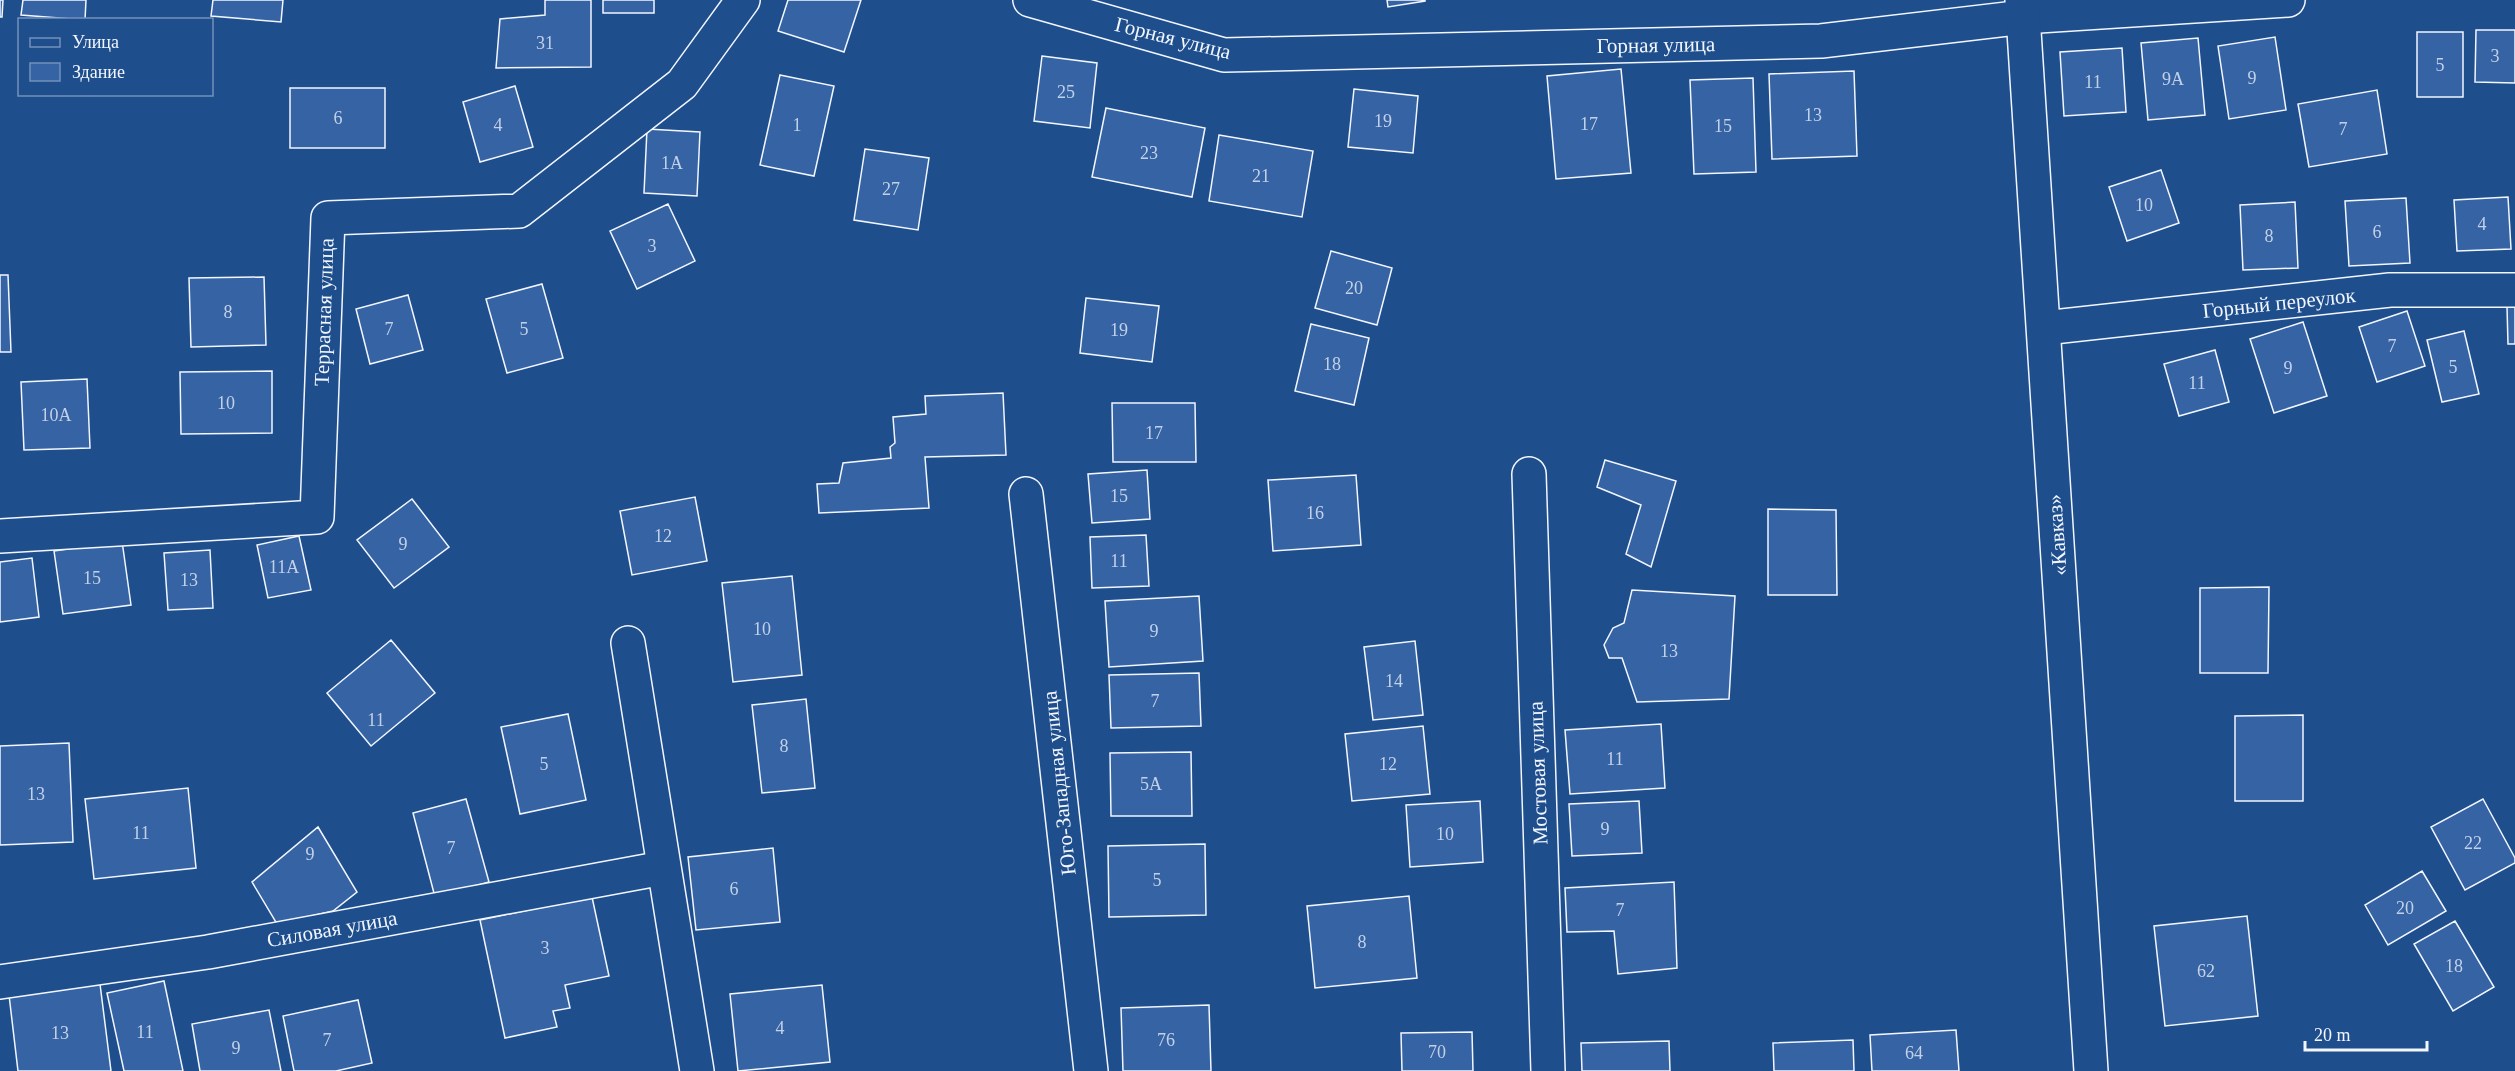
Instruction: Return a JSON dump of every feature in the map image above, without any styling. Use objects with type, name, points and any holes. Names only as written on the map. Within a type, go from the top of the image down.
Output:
[{"type":"main road","name":"Террасная улица","points":[[0,536],[317,517],[328,218],[519,211],[681,84],[743,0]]},
{"type":"main road","name":"Горная улица","points":[[1030,0],[1224,55],[1821,41],[2023,9],[2288,0]]},
{"type":"main road","name":"«Кавказ»","points":[[2023,9],[2091,1071]]},
{"type":"main road","name":"Горный переулок","points":[[2044,328],[2390,290],[2515,290]]},
{"type":"main road","name":"Мостовая улица","points":[[1529,474],[1548,1071]]},
{"type":"main road","name":"Юго-Западная улица","points":[[1026,494],[1091,1071]]},
{"type":"main road","points":[[628,643],[698,1071]]},
{"type":"main road","name":"Силовая улица","points":[[0,982],[208,952],[663,868]]},
{"type":"building","points":[[0,0],[3,0],[2,17],[0,17]]},
{"type":"building","points":[[23,0],[86,0],[85,18],[21,15]]},
{"type":"building","points":[[213,0],[283,0],[281,22],[211,16]]},
{"type":"building","points":[[545,0],[591,0],[591,67],[496,68],[500,19],[545,15]]},
{"type":"building","points":[[603,0],[654,0],[654,13],[603,13]]},
{"type":"building","points":[[788,0],[861,0],[844,52],[778,31]]},
{"type":"building","points":[[1387,0],[1425,0],[1425,1],[1388,7]]},
{"type":"building","points":[[2476,30],[2515,30],[2515,83],[2475,82]]},
{"type":"building","points":[[2417,32],[2463,32],[2463,97],[2417,97]]},
{"type":"building","points":[[2275,37],[2286,110],[2229,119],[2218,46]]},
{"type":"building","points":[[2198,38],[2205,115],[2148,120],[2141,43]]},
{"type":"building","points":[[2122,48],[2126,112],[2064,116],[2060,52]]},
{"type":"building","points":[[1042,56],[1097,63],[1090,128],[1034,121]]},
{"type":"building","points":[[1621,69],[1631,173],[1556,179],[1547,76]]},
{"type":"building","points":[[1854,71],[1857,156],[1772,159],[1769,74]]},
{"type":"building","points":[[780,75],[834,86],[814,176],[760,165]]},
{"type":"building","points":[[1753,78],[1756,172],[1694,174],[1690,80]]},
{"type":"building","points":[[515,86],[533,147],[480,162],[463,102]]},
{"type":"building","points":[[290,88],[385,88],[385,148],[290,148]]},
{"type":"building","points":[[1354,89],[1418,96],[1413,153],[1348,147]]},
{"type":"building","points":[[2377,90],[2387,154],[2309,167],[2298,104]]},
{"type":"building","points":[[1106,108],[1205,128],[1192,197],[1092,177]]},
{"type":"building","points":[[647,129],[700,132],[697,196],[644,193]]},
{"type":"building","points":[[1219,135],[1313,151],[1302,217],[1209,201]]},
{"type":"building","points":[[865,149],[929,158],[918,230],[854,220]]},
{"type":"building","points":[[2161,170],[2179,223],[2127,241],[2109,187]]},
{"type":"building","points":[[2508,197],[2511,249],[2457,251],[2454,200]]},
{"type":"building","points":[[2406,198],[2410,263],[2349,266],[2345,201]]},
{"type":"building","points":[[2295,202],[2298,268],[2243,270],[2240,205]]},
{"type":"building","points":[[668,204],[695,261],[637,289],[610,231]]},
{"type":"building","points":[[1331,251],[1392,268],[1377,325],[1315,308]]},
{"type":"building","points":[[0,275],[8,275],[11,352],[0,352]]},
{"type":"building","points":[[264,277],[266,345],[191,347],[189,278]]},
{"type":"building","points":[[542,284],[563,358],[507,373],[486,299]]},
{"type":"building","points":[[408,295],[423,350],[370,364],[356,309]]},
{"type":"building","points":[[1086,298],[1159,306],[1152,362],[1080,353]]},
{"type":"building","points":[[2507,307],[2515,307],[2515,344],[2508,344]]},
{"type":"building","points":[[2407,311],[2425,366],[2377,382],[2359,327]]},
{"type":"building","points":[[2303,322],[2327,396],[2274,413],[2250,339]]},
{"type":"building","points":[[1311,324],[1369,338],[1354,405],[1295,391]]},
{"type":"building","points":[[2464,331],[2479,394],[2442,402],[2427,340]]},
{"type":"building","points":[[2215,350],[2229,402],[2179,416],[2164,364]]},
{"type":"building","points":[[272,371],[272,433],[181,434],[180,372]]},
{"type":"building","points":[[87,379],[90,448],[24,450],[21,382]]},
{"type":"building","points":[[1003,393],[1006,455],[925,457],[929,508],[819,513],[817,484],[839,483],[843,463],[891,458],[890,447],[895,443],[893,417],[926,414],[925,396]]},
{"type":"building","points":[[1112,403],[1195,403],[1196,462],[1113,462]]},
{"type":"building","points":[[1605,460],[1676,481],[1651,567],[1626,554],[1641,505],[1597,487]]},
{"type":"building","points":[[1147,470],[1150,519],[1092,523],[1088,474]]},
{"type":"building","points":[[1356,475],[1361,545],[1273,551],[1268,480]]},
{"type":"building","points":[[695,497],[707,561],[632,575],[620,511]]},
{"type":"building","points":[[412,499],[449,547],[394,588],[357,540]]},
{"type":"building","points":[[1768,509],[1836,510],[1837,595],[1768,595]]},
{"type":"building","points":[[1146,535],[1149,586],[1092,588],[1090,537]]},
{"type":"building","points":[[299,536],[311,590],[268,598],[257,545]]},
{"type":"building","points":[[122,541],[131,605],[63,614],[54,551]]},
{"type":"building","points":[[210,550],[213,608],[168,610],[164,553]]},
{"type":"building","points":[[32,558],[39,617],[0,622],[0,562]]},
{"type":"building","points":[[792,576],[802,675],[733,682],[722,583]]},
{"type":"building","points":[[2269,587],[2268,673],[2200,673],[2200,588]]},
{"type":"building","points":[[1632,590],[1735,596],[1729,699],[1637,702],[1622,658],[1609,658],[1604,645],[1613,628],[1624,623]]},
{"type":"building","points":[[1199,596],[1203,661],[1109,667],[1105,601]]},
{"type":"building","points":[[391,640],[435,693],[371,746],[327,693]]},
{"type":"building","points":[[1415,641],[1423,715],[1373,720],[1364,647]]},
{"type":"building","points":[[1199,673],[1201,726],[1111,728],[1109,675]]},
{"type":"building","points":[[806,699],[815,788],[762,793],[752,705]]},
{"type":"building","points":[[568,714],[586,800],[520,814],[501,727]]},
{"type":"building","points":[[2303,715],[2303,801],[2235,801],[2235,716]]},
{"type":"building","points":[[1661,724],[1665,788],[1570,794],[1565,730]]},
{"type":"building","points":[[1423,726],[1430,794],[1352,801],[1345,734]]},
{"type":"building","points":[[69,743],[73,842],[0,845],[0,746]]},
{"type":"building","points":[[1191,752],[1192,816],[1111,816],[1110,753]]},
{"type":"building","points":[[188,788],[196,868],[94,879],[85,799]]},
{"type":"building","points":[[466,799],[489,882],[435,897],[413,813]]},
{"type":"building","points":[[2483,799],[2515,858],[2515,863],[2465,890],[2431,827]]},
{"type":"building","points":[[1480,801],[1483,862],[1410,867],[1406,805]]},
{"type":"building","points":[[1639,801],[1642,853],[1572,856],[1569,804]]},
{"type":"building","points":[[318,827],[357,892],[333,911],[277,924],[252,882]]},
{"type":"building","points":[[1205,844],[1206,915],[1109,917],[1108,846]]},
{"type":"building","points":[[773,848],[780,922],[696,930],[688,857]]},
{"type":"building","points":[[2422,871],[2446,911],[2388,945],[2365,905]]},
{"type":"building","points":[[1674,882],[1677,968],[1618,974],[1614,931],[1567,932],[1565,888]]},
{"type":"building","points":[[1409,896],[1417,978],[1315,988],[1307,906]]},
{"type":"building","points":[[592,897],[609,976],[565,985],[570,1008],[553,1011],[557,1027],[505,1038],[480,920]]},
{"type":"building","points":[[2247,916],[2258,1016],[2165,1026],[2154,926]]},
{"type":"building","points":[[2455,921],[2494,987],[2453,1011],[2414,944]]},
{"type":"building","points":[[164,981],[183,1071],[124,1071],[107,993]]},
{"type":"building","points":[[100,984],[111,1071],[18,1071],[9,995]]},
{"type":"building","points":[[822,985],[830,1062],[738,1071],[730,994]]},
{"type":"building","points":[[358,1000],[372,1063],[336,1071],[294,1071],[283,1016]]},
{"type":"building","points":[[1209,1005],[1211,1071],[1123,1071],[1121,1008]]},
{"type":"building","points":[[269,1010],[281,1071],[200,1071],[192,1024]]},
{"type":"building","points":[[1956,1030],[1959,1071],[1872,1071],[1870,1035]]},
{"type":"building","points":[[1472,1032],[1473,1071],[1402,1071],[1401,1033]]},
{"type":"building","points":[[1853,1040],[1854,1071],[1774,1071],[1773,1043]]},
{"type":"building","points":[[1669,1041],[1670,1071],[1582,1071],[1581,1043]]}]
